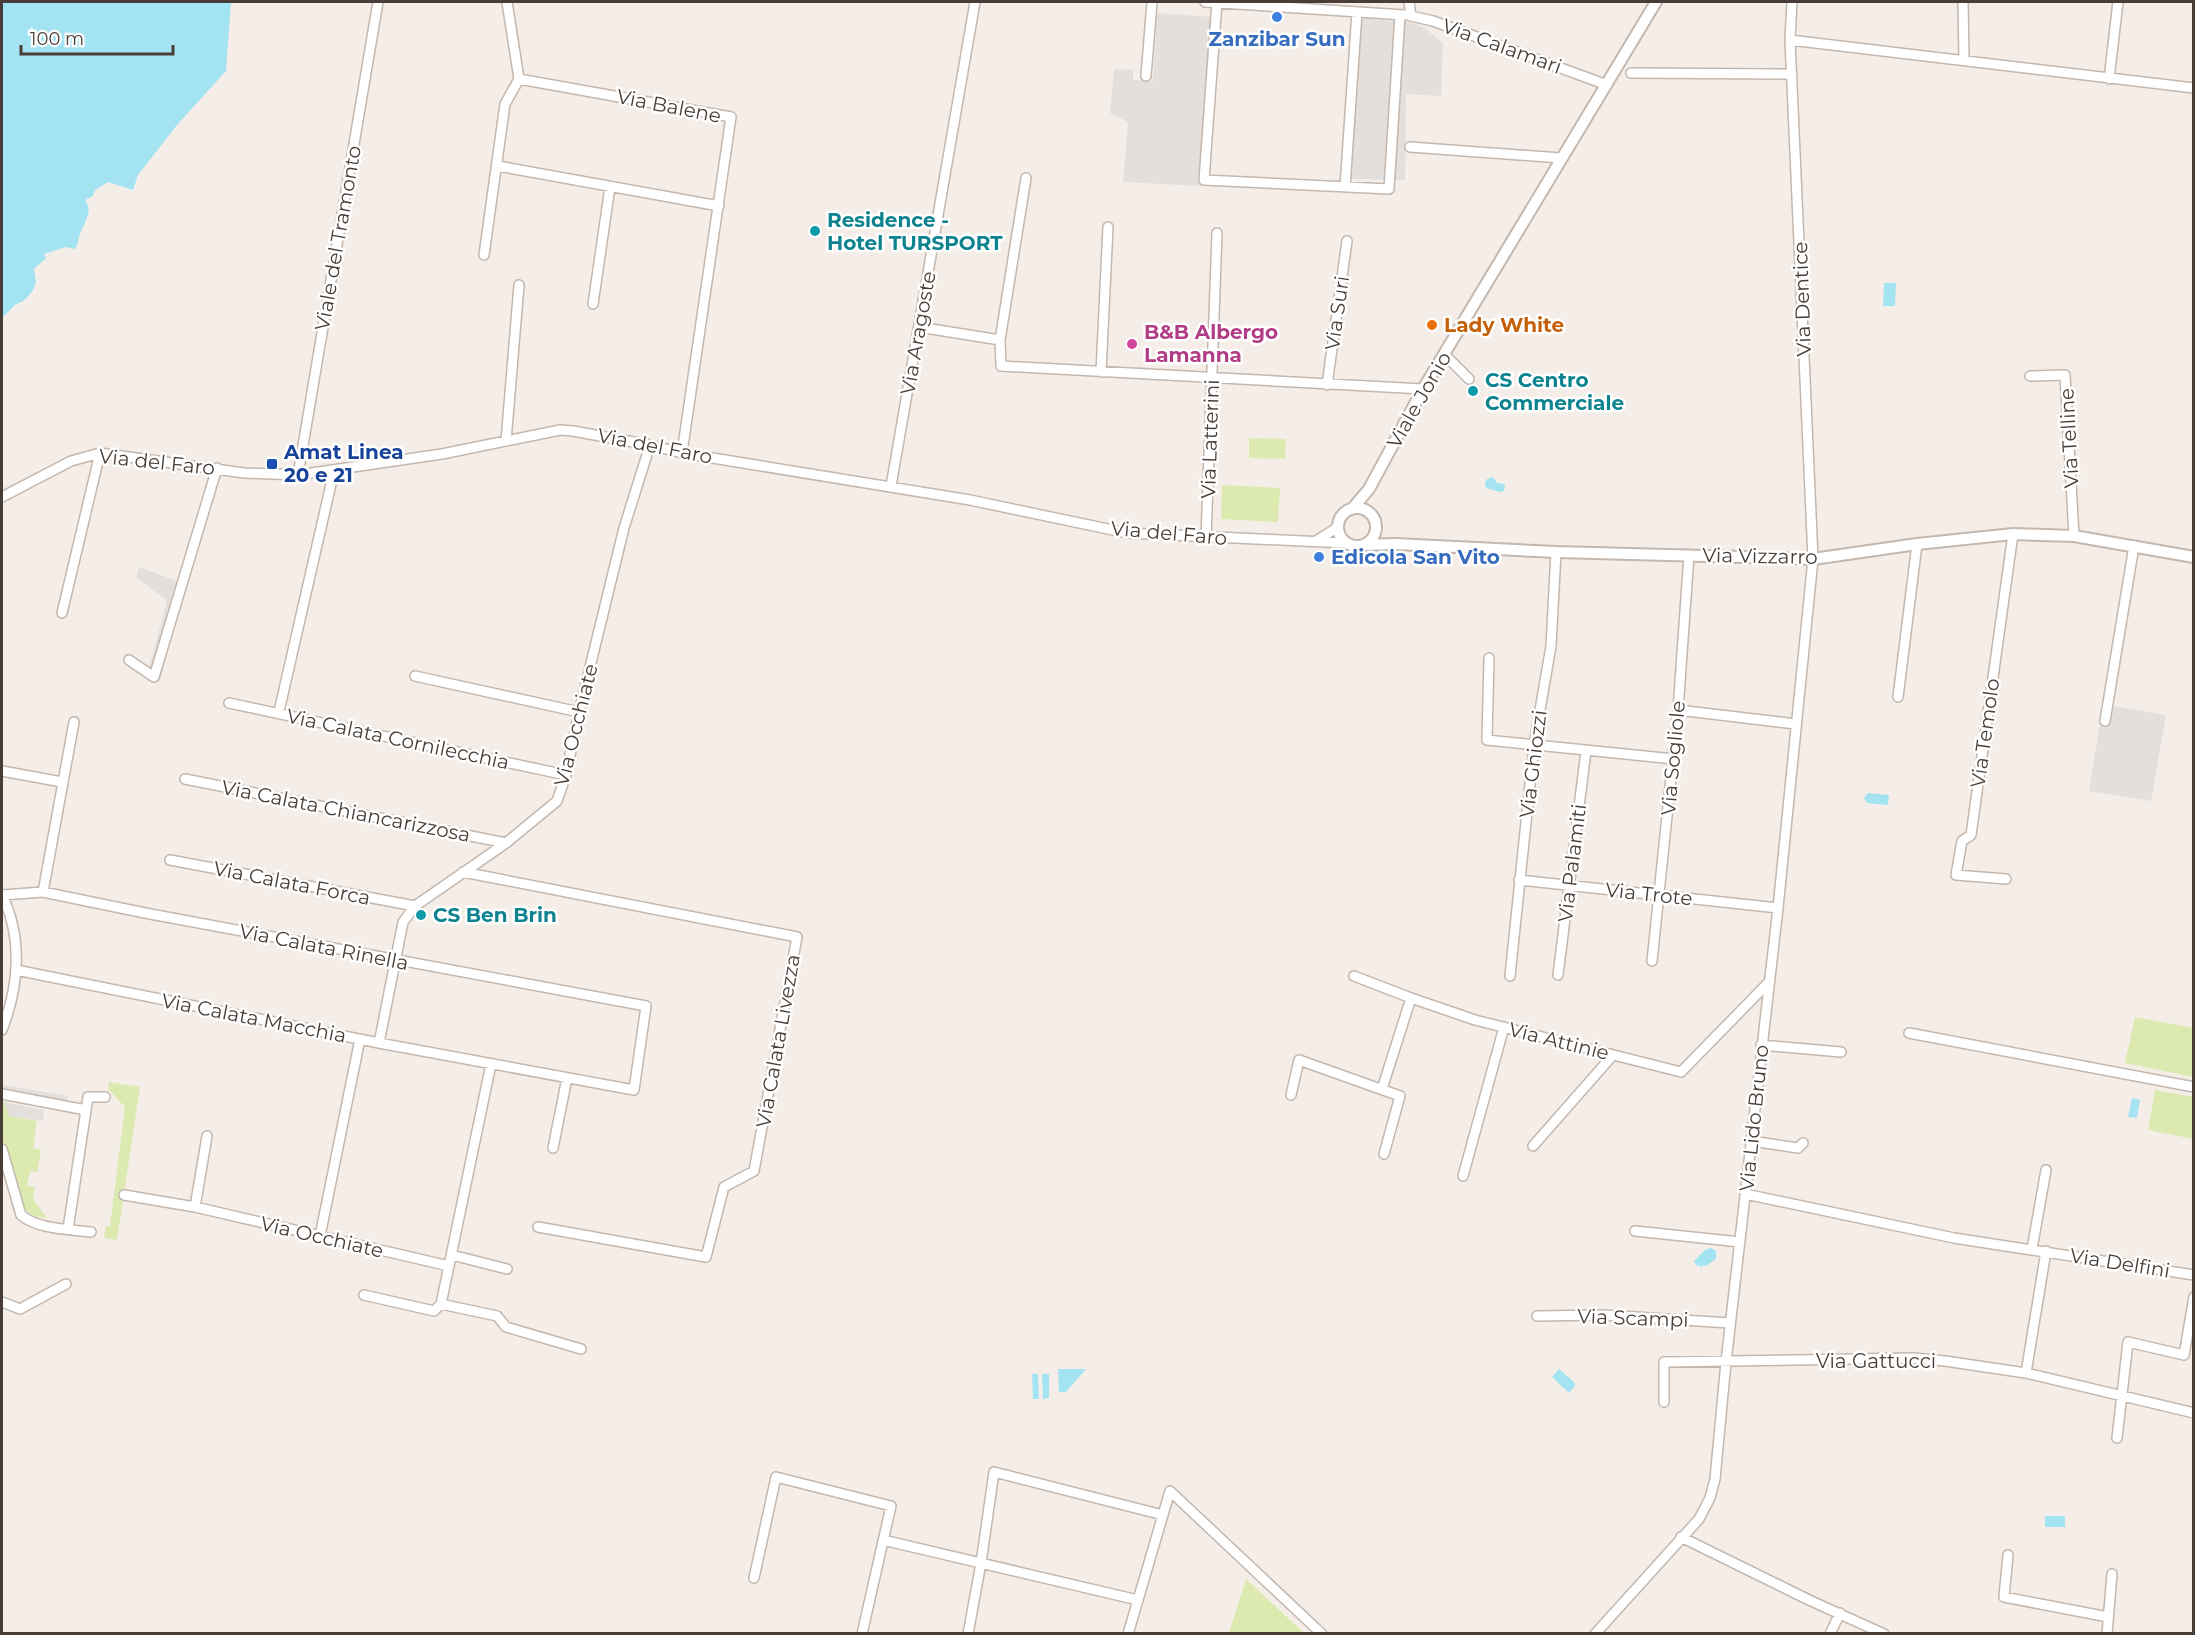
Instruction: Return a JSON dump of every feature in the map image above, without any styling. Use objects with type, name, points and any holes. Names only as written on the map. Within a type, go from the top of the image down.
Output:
[{"type":"street","name":"Viale del Tramonto","points":[[298,475],[378,2]]},
{"type":"street","points":[[484,255],[505,104],[519,79],[507,2]]},
{"type":"street","name":"Via Aragoste","points":[[891,486],[975,2]]},
{"type":"street","points":[[1146,76],[1152,2]]},
{"type":"street","name":"Via Calamari","points":[[1205,2],[1411,16],[1433,21],[1607,85]]},
{"type":"street","points":[[1409,2],[1411,16]]},
{"type":"street","name":"Viale Jonio","points":[[1352,509],[1370,489],[1444,354],[1656,2]]},
{"type":"street","name":"Via Dentice","points":[[1792,2],[1790,40],[1813,559]]},
{"type":"street","points":[[1963,2],[1964,59]]},
{"type":"street","points":[[2109,79],[2118,2]]},
{"type":"street","points":[[1217,3],[1204,180],[1389,189],[1400,15]]},
{"type":"street","points":[[1346,187],[1357,12]]},
{"type":"street","points":[[1790,40],[2193,88]]},
{"type":"street","points":[[1631,73],[1792,74]]},
{"type":"street","name":"Via Balene","points":[[519,79],[731,117],[682,453]]},
{"type":"street","points":[[1410,147],[1561,158]]},
{"type":"street","points":[[498,166],[719,206]]},
{"type":"street","points":[[1026,178],[1000,340],[1001,366],[1424,389]]},
{"type":"street","points":[[594,304],[610,187]]},
{"type":"street","points":[[1101,372],[1108,227]]},
{"type":"street","name":"Via Latterini","points":[[1206,537],[1217,233]]},
{"type":"street","name":"Via Suri","points":[[1327,385],[1347,241]]},
{"type":"street","points":[[506,441],[519,285]]},
{"type":"street","points":[[919,327],[1000,340]]},
{"type":"street","points":[[1444,354],[1469,379]]},
{"type":"street","name":"Via Telline","points":[[2030,376],[2065,375],[2074,536]]},
{"type":"street","name":"Via del Faro","points":[[2,497],[71,461],[100,453],[244,473],[298,475],[442,454],[560,430],[573,430],[682,453],[970,500],[1127,533],[1346,543]]},
{"type":"street","name":"Via Occhiate","points":[[379,1043],[403,922],[415,906],[506,843],[557,801],[566,775],[624,528],[650,445]]},
{"type":"street","points":[[62,613],[100,453]]},
{"type":"street","points":[[129,660],[154,676],[218,468]]},
{"type":"street","points":[[280,707],[334,471]]},
{"type":"street","name":"Viale Jonio","points":[[1370,489],[1370,513]]},
{"type":"street","points":[[1346,543],[1338,527],[1343,514],[1352,509],[1361,508],[1370,513],[1375,520],[1376,531],[1373,538],[1364,545]]},
{"type":"street","points":[[1316,541],[1338,527]]},
{"type":"street","points":[[1376,531],[1396,544]]},
{"type":"street","name":"Via Vizzarro","points":[[1346,543],[1352,546],[1396,544],[1556,552],[1813,559],[1917,544],[2013,534],[2074,536],[2193,557]]},
{"type":"street","name":"Via Temolo","points":[[2006,879],[1956,875],[1962,841],[1971,835],[2013,534]]},
{"type":"street","points":[[1898,697],[1917,544]]},
{"type":"street","points":[[2105,721],[2134,546]]},
{"type":"street","name":"Via Ghiozzi","points":[[1510,976],[1534,745],[1551,646],[1556,552]]},
{"type":"street","name":"Via Sogliole","points":[[1652,961],[1674,759],[1689,555]]},
{"type":"street","name":"Via Lido Bruno","points":[[1595,1634],[1681,1537],[1700,1519],[1710,1498],[1715,1479],[1730,1323],[1778,908],[1813,559]]},
{"type":"street","points":[[1489,658],[1486,740],[1674,759]]},
{"type":"street","points":[[415,676],[579,712]]},
{"type":"street","name":"Via Calata Cornilecchia","points":[[229,703],[566,775]]},
{"type":"street","points":[[1678,710],[1796,724]]},
{"type":"street","points":[[43,892],[74,722]]},
{"type":"street","name":"Via Palamiti","points":[[1558,975],[1586,751]]},
{"type":"street","points":[[2,771],[62,783]]},
{"type":"street","name":"Via Calata Chiancarizzosa","points":[[185,779],[506,843]]},
{"type":"street","name":"Via Calata Forca","points":[[170,860],[415,906]]},
{"type":"street","name":"Via Calata Livezza","points":[[463,872],[797,937],[754,1171],[724,1187],[706,1257],[538,1227]]},
{"type":"street","name":"Via Trote","points":[[1520,880],[1778,908]]},
{"type":"street","name":"Via Calata Rinella","points":[[2,895],[43,892],[646,1006]]},
{"type":"street","points":[[2,895],[14,936],[16,970],[14,992],[2,1029]]},
{"type":"street","name":"Via Calata Macchia","points":[[16,970],[379,1043],[634,1090],[646,1006]]},
{"type":"street","name":"Via Attinie","points":[[1354,976],[1475,1020],[1681,1071],[1768,983]]},
{"type":"street","points":[[1382,1089],[1411,998]]},
{"type":"street","points":[[1462,1176],[1504,1027]]},
{"type":"street","points":[[1909,1033],[2193,1087]]},
{"type":"street","points":[[320,1236],[360,1039]]},
{"type":"street","points":[[1761,1045],[1841,1052]]},
{"type":"street","points":[[1533,1146],[1613,1055]]},
{"type":"street","points":[[1291,1095],[1299,1060],[1400,1096],[1384,1154]]},
{"type":"street","points":[[364,1295],[434,1311],[441,1304],[491,1064]]},
{"type":"street","points":[[553,1148],[567,1078]]},
{"type":"street","points":[[2,1094],[86,1110]]},
{"type":"street","points":[[68,1229],[88,1098],[105,1098]]},
{"type":"street","points":[[195,1207],[207,1136]]},
{"type":"street","points":[[1751,1141],[1798,1148],[1803,1143]]},
{"type":"street","points":[[2,1149],[5,1172],[21,1215],[28,1221],[40,1225],[91,1232]]},
{"type":"street","points":[[2032,1249],[2046,1170]]},
{"type":"street","name":"Via Delfini","points":[[1745,1194],[1954,1238],[2193,1275]]},
{"type":"street","name":"Via Occhiate","points":[[124,1195],[195,1207],[449,1266]]},
{"type":"street","points":[[1635,1231],[1740,1242]]},
{"type":"street","points":[[2026,1373],[2046,1251]]},
{"type":"street","points":[[452,1255],[507,1269]]},
{"type":"street","points":[[2,1302],[20,1309],[66,1284]]},
{"type":"street","points":[[2117,1438],[2128,1342],[2184,1355],[2193,1297]]},
{"type":"street","points":[[441,1304],[497,1316],[506,1327],[581,1349]]},
{"type":"street","name":"Via Scampi","points":[[1537,1316],[1603,1316],[1730,1323]]},
{"type":"street","name":"Via Gattucci","points":[[1664,1402],[1664,1362],[1914,1358],[2026,1373],[2193,1413]]},
{"type":"street","points":[[968,1634],[994,1472],[1163,1515]]},
{"type":"street","points":[[754,1578],[776,1478],[891,1506],[862,1634]]},
{"type":"street","points":[[1128,1634],[1170,1491],[1322,1634]]},
{"type":"street","points":[[1681,1537],[1884,1634]]},
{"type":"street","points":[[883,1540],[1138,1600]]},
{"type":"street","points":[[2008,1555],[2004,1597],[2108,1617]]},
{"type":"street","points":[[2107,1634],[2112,1575]]},
{"type":"street","points":[[1830,1634],[1840,1613]]},
{"type":"green space","points":[[1249,438],[1286,439],[1285,459],[1249,458]]},
{"type":"green space","points":[[1222,485],[1280,488],[1278,522],[1221,519]]},
{"type":"green space","points":[[2135,1017],[2193,1028],[2193,1077],[2125,1063]]},
{"type":"green space","points":[[109,1082],[140,1087],[117,1240],[104,1238],[106,1226],[110,1226],[125,1107],[108,1089]]},
{"type":"green space","points":[[2155,1090],[2193,1097],[2193,1139],[2148,1130]]},
{"type":"green space","points":[[2,1102],[9,1116],[37,1121],[33,1148],[41,1150],[37,1172],[30,1171],[27,1186],[35,1187],[33,1199],[47,1218],[31,1215],[22,1203],[2,1136]]},
{"type":"green space","points":[[1246,1579],[1304,1633],[1229,1633]]},
{"type":"shaded area","points":[[1157,13],[1212,17],[1202,186],[1123,182],[1128,122],[1110,113],[1114,69],[1133,70],[1133,80],[1153,81]]},
{"type":"shaded area","points":[[1357,18],[1408,22],[1423,27],[1443,43],[1441,96],[1406,94],[1405,180],[1347,179]]},
{"type":"shaded area","points":[[139,567],[185,584],[160,682],[125,662],[127,653],[149,668],[167,601],[136,577]]},
{"type":"shaded area","points":[[2103,704],[2166,715],[2151,801],[2089,791]]},
{"type":"shaded area","points":[[4,1085],[68,1096],[67,1104],[4,1091]]},
{"type":"shaded area","points":[[4,1102],[44,1110],[43,1121],[9,1116]]},
{"type":"water","points":[[2,2],[231,2],[226,71],[177,125],[138,175],[133,190],[108,182],[85,200],[89,209],[75,249],[66,247],[44,254],[46,258],[34,269],[36,283],[33,290],[25,300],[15,305],[2,318]]},
{"type":"water","points":[[1884,283],[1896,283],[1895,306],[1883,306]]},
{"type":"water","points":[[1493,477],[1497,483],[1505,484],[1504,491],[1486,488],[1487,479]]},
{"type":"water","points":[[1868,793],[1889,795],[1888,805],[1867,803],[1864,798]]},
{"type":"water","points":[[2132,1098],[2140,1100],[2137,1118],[2128,1117]]},
{"type":"water","points":[[1711,1248],[1716,1251],[1716,1259],[1706,1266],[1703,1265],[1701,1269],[1700,1265],[1697,1266],[1694,1261],[1705,1250]]},
{"type":"water","points":[[1058,1369],[1086,1369],[1066,1392],[1059,1392]]},
{"type":"water","points":[[1559,1369],[1574,1382],[1575,1386],[1569,1393],[1552,1377]]},
{"type":"water","points":[[1032,1374],[1038,1374],[1039,1399],[1033,1399]]},
{"type":"water","points":[[1042,1374],[1049,1374],[1049,1398],[1043,1399]]},
{"type":"water","points":[[2045,1516],[2065,1516],[2065,1527],[2045,1527]]},
{"type":"place","name":"Zanzibar Sun","points":[[1277,17]]},
{"type":"place","name":"Residence - Hotel TURSPORT","points":[[815,231]]},
{"type":"place","name":"Lady White","points":[[1432,325]]},
{"type":"place","name":"B&B Albergo Lamanna","points":[[1132,344]]},
{"type":"place","name":"CS Centro Commerciale","points":[[1473,391]]},
{"type":"place","name":"Amat Linea 20 e 21","points":[[272,464]]},
{"type":"place","name":"Edicola San Vito","points":[[1319,557]]},
{"type":"place","name":"CS Ben Brin","points":[[421,915]]}]
